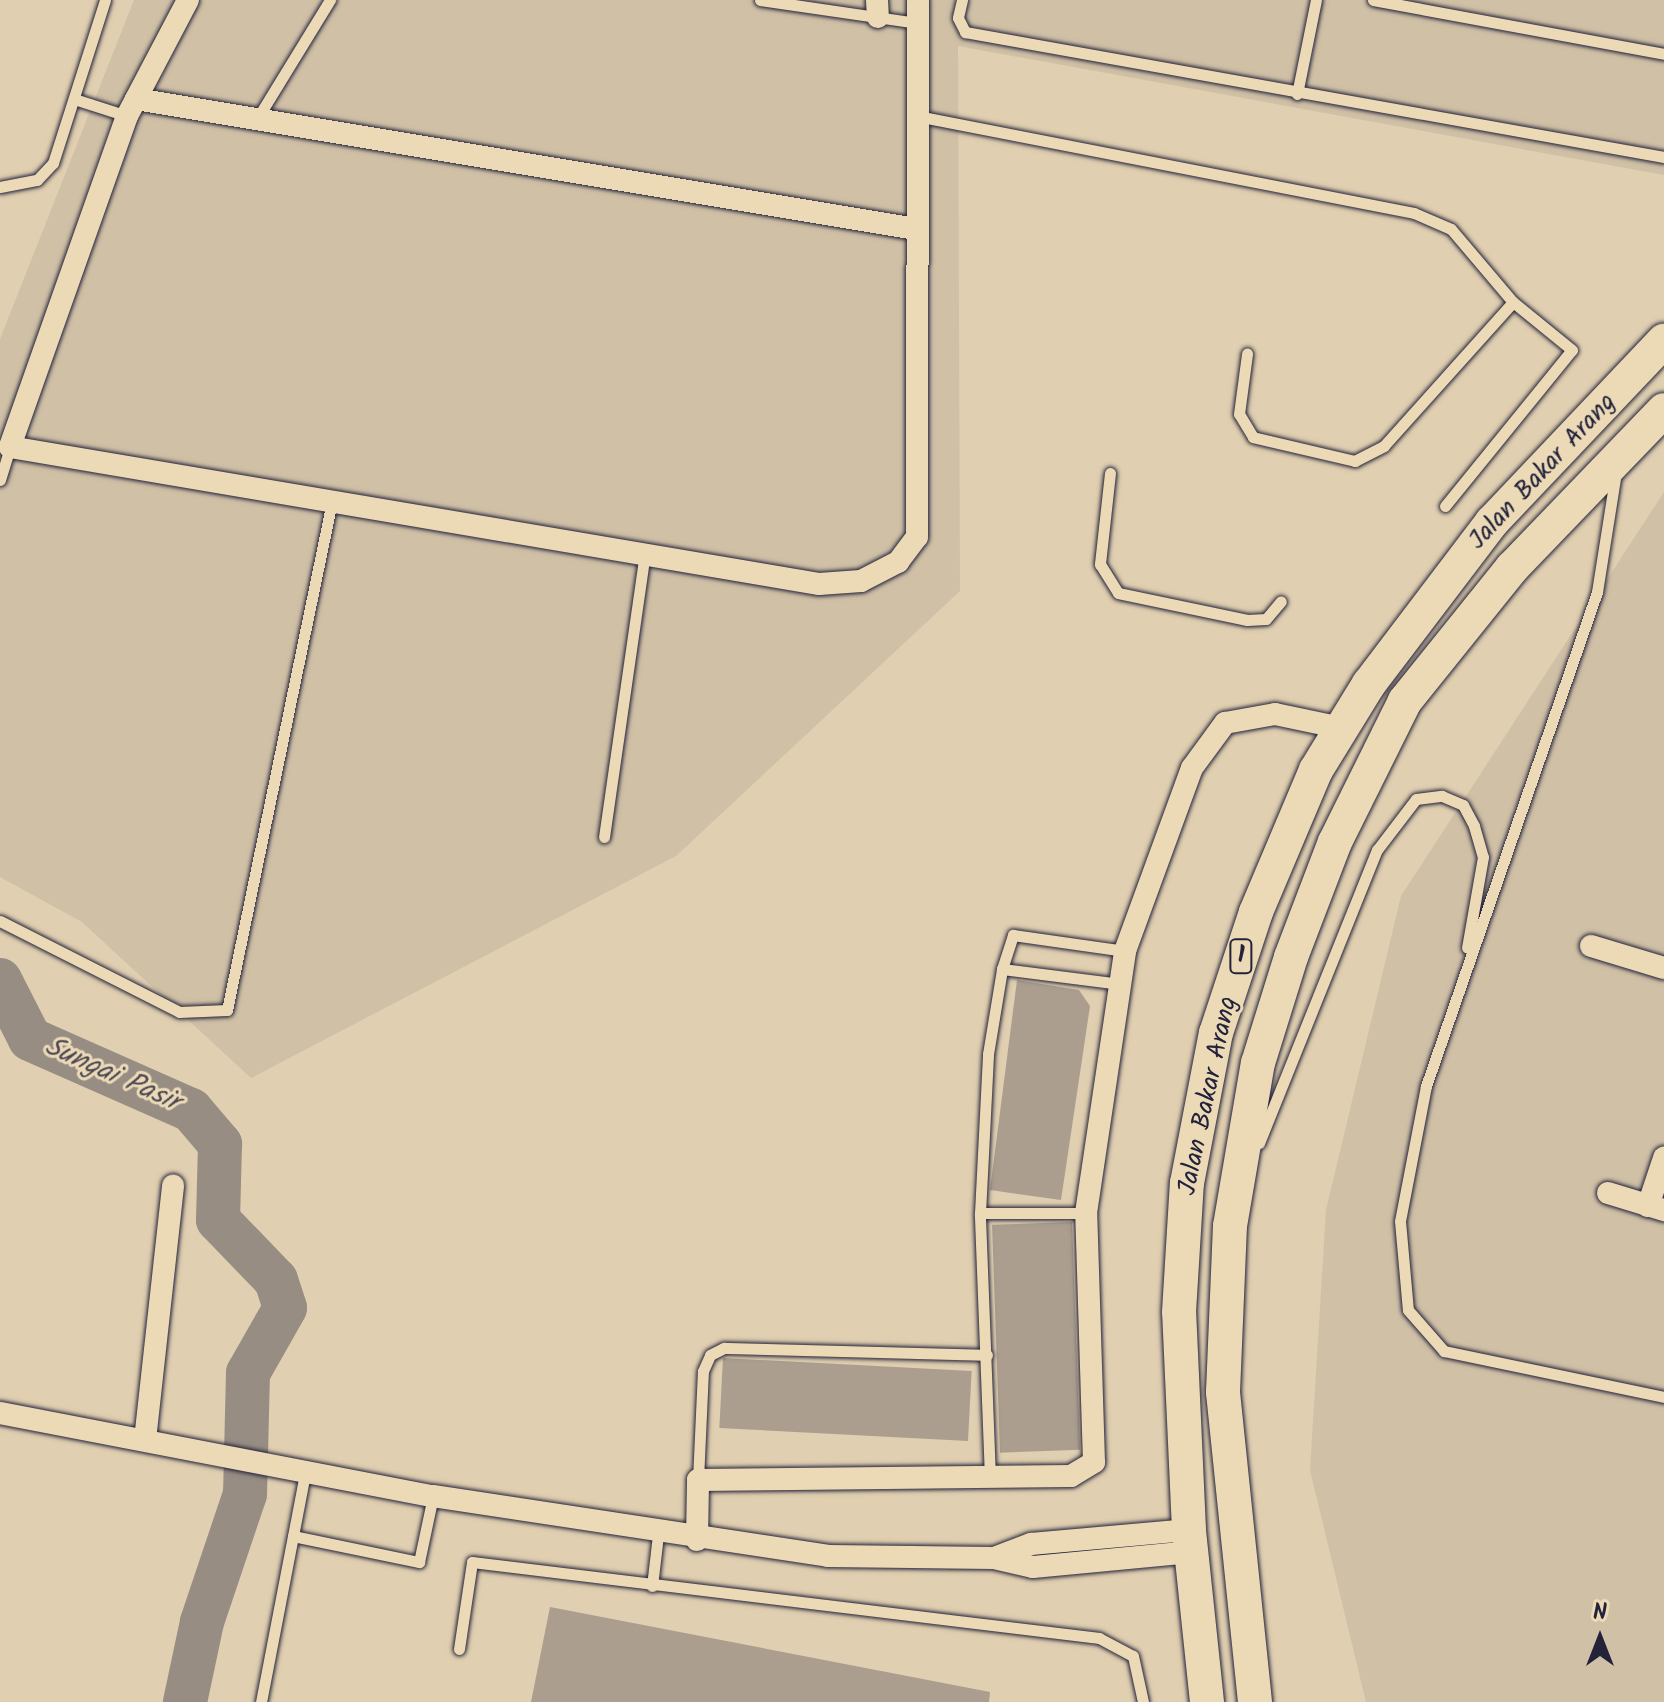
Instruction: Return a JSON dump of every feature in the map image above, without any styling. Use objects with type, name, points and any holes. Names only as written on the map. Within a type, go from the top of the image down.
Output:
[{"type":"main road","name":"Jalan Bakar Arang","points":[[1207,1702],[1190,1541],[1179,1312],[1187,1183],[1216,1033],[1256,912],[1342,728],[1492,522],[1664,341]]},
{"type":"main road","name":"Jalan Bakar Arang","points":[[1255,1702],[1223,1392],[1230,1226],[1258,1063],[1291,957],[1335,842],[1405,701],[1512,568],[1664,410]]},
{"type":"street","points":[[188,0],[132,108],[10,447],[819,584],[861,581],[898,562],[917,537],[923,500],[916,229],[918,0]]},
{"type":"street","points":[[132,108],[257,119],[916,229]]},
{"type":"street","points":[[697,1540],[698,1480],[1071,1476],[1094,1462],[1086,1213],[1125,951],[1192,768],[1225,723],[1275,714],[1342,728]]},
{"type":"street","points":[[1591,946],[1664,968]]},
{"type":"street","points":[[1608,1193],[1656,1208],[1664,1158]]},
{"type":"street","points":[[145,1440],[173,1186]]},
{"type":"street","points":[[0,1413],[294,1472],[658,1535],[828,1556],[994,1558],[1033,1567],[1190,1541]]},
{"type":"lane","points":[[0,187],[37,180],[53,163],[105,0]]},
{"type":"lane","points":[[257,119],[330,0]]},
{"type":"lane","points":[[760,0],[878,8],[918,23]]},
{"type":"lane","points":[[962,0],[958,18],[965,32],[1297,94],[1664,157]]},
{"type":"lane","points":[[1297,94],[1316,0]]},
{"type":"lane","points":[[1373,0],[1664,54]]},
{"type":"lane","points":[[74,99],[132,108]]},
{"type":"lane","points":[[917,116],[1414,213],[1451,229],[1513,302],[1572,350],[1445,506]]},
{"type":"lane","points":[[1247,354],[1239,414],[1253,437],[1355,461],[1384,446],[1513,302]]},
{"type":"lane","points":[[0,480],[10,447]]},
{"type":"lane","points":[[1618,459],[1597,592],[1426,1086],[1400,1221],[1408,1310],[1444,1351],[1664,1397]]},
{"type":"lane","points":[[1110,473],[1100,564],[1118,593],[1247,620],[1266,619],[1281,601]]},
{"type":"lane","points":[[0,921],[179,1012],[227,1010],[332,501]]},
{"type":"lane","points":[[604,837],[645,554]]},
{"type":"lane","points":[[1230,1226],[1377,850],[1416,799],[1442,796],[1463,805],[1483,857],[1463,973]]},
{"type":"lane","points":[[990,1479],[980,1213],[988,1054],[1002,969],[1013,935],[1125,951]]},
{"type":"lane","points":[[1002,969],[1121,984]]},
{"type":"lane","points":[[980,1213],[1086,1213]]},
{"type":"lane","points":[[698,1480],[703,1371],[724,1348],[987,1355]]},
{"type":"lane","points":[[261,1702],[293,1536],[294,1472]]},
{"type":"lane","points":[[293,1536],[419,1562],[433,1496]]},
{"type":"lane","points":[[652,1586],[658,1535]]},
{"type":"lane","points":[[459,1649],[472,1562],[1111,1641],[1133,1656],[1143,1702]]},
{"type":"shaded area","points":[[134,0],[1664,0],[1664,175],[958,46],[960,591],[676,856],[251,1078],[82,922],[0,877],[0,339]]},
{"type":"shaded area","points":[[1664,492],[1664,1702],[1366,1702],[1310,1470],[1326,1210],[1401,896]]},
{"type":"building","points":[[1017,980],[1079,990],[1090,1006],[1061,1200],[990,1190]]},
{"type":"building","points":[[1072,1222],[1080,1450],[1000,1453],[992,1225]]},
{"type":"building","points":[[723,1358],[972,1371],[968,1441],[719,1428]]},
{"type":"building","points":[[550,1607],[990,1692],[989,1702],[531,1702]]},
{"type":"waterway","name":"Sungai Pasir","points":[[0,980],[30,1039],[191,1110],[220,1144],[218,1220],[276,1280],[285,1308],[248,1373],[245,1494],[202,1622],[185,1702]]}]
